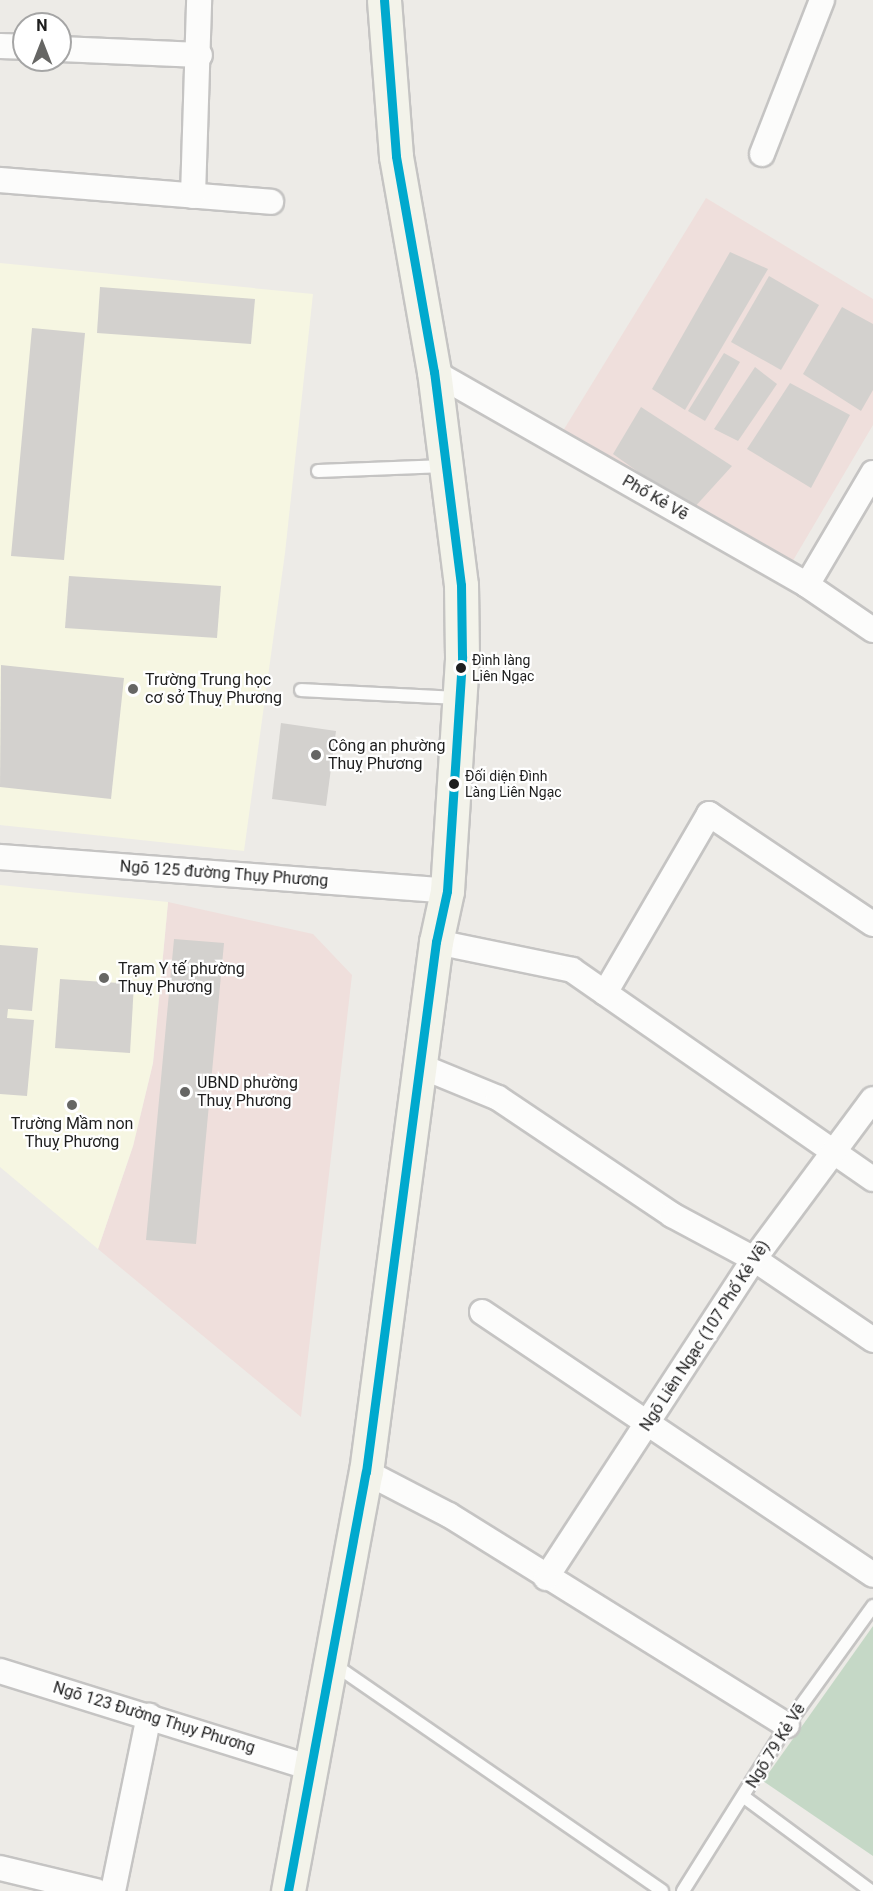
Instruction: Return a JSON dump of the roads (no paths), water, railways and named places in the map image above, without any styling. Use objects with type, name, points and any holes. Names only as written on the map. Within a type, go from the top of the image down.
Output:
[{"type":"main road","points":[[288,1891],[309,1767],[366,1472],[436,942],[447,891],[458,698],[461,585],[434,372],[396,156],[384,0]]},
{"type":"street","points":[[193,196],[200,55],[199,0]]},
{"type":"street","points":[[762,154],[822,0]]},
{"type":"street","points":[[72,50],[200,55]]},
{"type":"street","points":[[0,180],[271,202]]},
{"type":"street","name":"Phố Kẻ Vẽ","points":[[434,372],[807,585],[873,630]]},
{"type":"street","points":[[807,585],[873,473]]},
{"type":"street","points":[[605,993],[710,814],[873,924]]},
{"type":"street","name":"Ngõ 125 đường Thụy Phương","points":[[0,856],[447,891]]},
{"type":"street","points":[[436,942],[572,970],[873,1179]]},
{"type":"street","points":[[420,1066],[498,1098],[672,1215],[754,1259],[873,1340]]},
{"type":"street","name":"Ngõ Liên Ngạc (107 Phố Kẻ Vẽ)","points":[[546,1578],[754,1259],[873,1100]]},
{"type":"street","points":[[482,1312],[646,1425],[873,1575]]},
{"type":"street","points":[[366,1472],[449,1515],[546,1578],[787,1725]]},
{"type":"street","name":"Ngõ 123 Đường Thụy Phương","points":[[0,1671],[309,1767]]},
{"type":"street","points":[[113,1891],[149,1716]]},
{"type":"street","points":[[0,1868],[96,1891]]},
{"type":"lane","points":[[318,471],[446,466]]},
{"type":"lane","points":[[301,690],[458,698]]},
{"type":"lane","name":"Ngõ 79 Kẻ Vẽ","points":[[683,1891],[787,1725],[873,1606]]},
{"type":"lane","points":[[330,1662],[662,1891]]},
{"type":"lane","points":[[744,1797],[871,1891]]},
{"type":"place","name":"Đình làng Liên Ngạc","points":[[461,668]]},
{"type":"place","name":"Trường Trung học cơ sở Thuỵ Phương","points":[[133,689]]},
{"type":"place","name":"Công an phường Thuỵ Phương","points":[[316,755]]},
{"type":"place","name":"Đối diện Đình Làng Liên Ngạc","points":[[454,784]]},
{"type":"place","name":"Trạm Y tế phường Thuỵ Phương","points":[[104,978]]},
{"type":"place","name":"UBND phường Thuỵ Phương","points":[[185,1092]]},
{"type":"place","name":"Trường Mầm non Thuỵ Phương","points":[[72,1105]]}]
